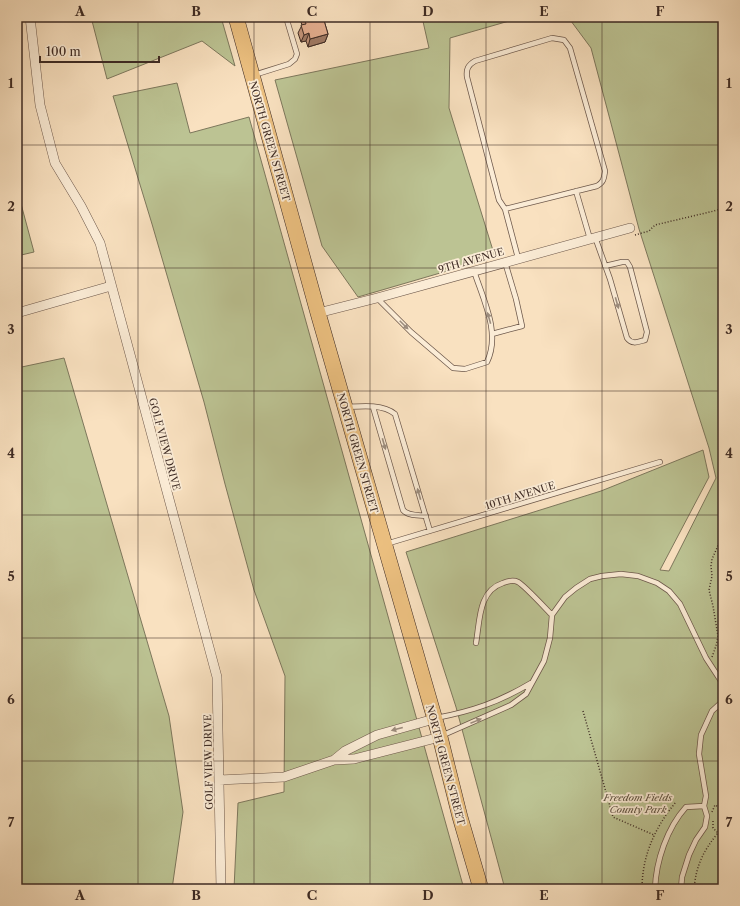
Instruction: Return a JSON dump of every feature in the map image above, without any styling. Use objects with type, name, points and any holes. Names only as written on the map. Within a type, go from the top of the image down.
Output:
[{"type":"main road","name":"NORTH GREEN STREET","points":[[236,17],[318,313],[440,737],[460,817],[482,889]]},
{"type":"street","name":"GOLF VIEW DRIVE","points":[[30,17],[40,105],[55,163],[82,206],[100,243],[217,678],[221,889]]},
{"type":"street","name":"9TH AVENUE","points":[[318,313],[630,228]]},
{"type":"street","points":[[17,313],[111,286]]},
{"type":"street","points":[[334,760],[345,751],[377,735],[434,719]]},
{"type":"street","points":[[219,780],[284,777],[334,760],[354,759],[440,737]]},
{"type":"lane","points":[[252,76],[289,64],[295,59],[297,54],[286,17]]},
{"type":"lane","points":[[505,209],[601,184],[604,179],[605,171],[570,48],[564,40],[552,38],[475,61],[470,64],[466,70],[499,200],[505,209],[518,258]]},
{"type":"lane","points":[[576,191],[592,238],[606,266],[627,338],[630,342],[634,343],[645,340],[647,332],[630,267],[627,262],[606,266]]},
{"type":"lane","points":[[492,334],[522,326],[506,262]]},
{"type":"lane","points":[[377,298],[411,332],[453,368],[465,369],[487,362],[491,353],[491,323],[474,271]]},
{"type":"lane","points":[[345,407],[373,407],[391,411],[397,418],[430,531]]},
{"type":"lane","points":[[373,407],[403,510],[408,514],[426,516]]},
{"type":"lane","name":"10TH AVENUE","points":[[384,545],[660,462]]},
{"type":"lane","points":[[440,737],[511,705],[526,694],[544,661],[550,638],[552,614],[565,597],[590,579],[621,574],[638,576],[657,583],[669,591],[680,604],[709,662],[723,684]]},
{"type":"lane","points":[[476,643],[482,604],[488,592],[498,584],[508,581],[519,582],[552,614]]},
{"type":"lane","points":[[434,719],[488,705],[533,682]]},
{"type":"lane","points":[[682,889],[682,877],[689,855],[696,840],[705,827],[707,816],[704,806],[706,796],[699,754],[701,735],[712,711],[723,701]]},
{"type":"lane","points":[[655,889],[656,878],[664,845],[679,815],[686,807],[704,806]]},
{"type":"path","points":[[630,228],[633,236],[649,231],[655,224],[723,208]]},
{"type":"path","points":[[709,662],[714,652],[718,636],[709,590],[712,576],[711,566],[712,559],[723,530]]},
{"type":"path","points":[[583,711],[613,817],[654,835]]},
{"type":"path","points":[[642,889],[646,857],[654,835],[662,820],[676,802]]},
{"type":"path","points":[[711,815],[715,805],[723,809]]},
{"type":"path","points":[[694,889],[697,869],[702,857],[709,844],[718,833],[713,828],[712,818]]},
{"type":"green space","points":[[91,17],[124,17],[125,21],[158,17],[221,17],[235,66],[202,41],[107,79]]},
{"type":"green space","points":[[422,17],[523,17],[450,38],[449,108],[495,257],[358,297],[322,246],[275,80],[429,48]]},
{"type":"green space","name":"Freedom Fields County Park","points":[[568,17],[723,17],[723,889],[505,889],[456,707],[406,552],[601,491],[703,450],[709,477],[660,570],[669,571],[716,478],[709,448],[639,229],[591,48]]},
{"type":"green space","points":[[177,83],[190,133],[249,117],[464,889],[234,889],[238,803],[284,792],[285,676],[254,590],[204,402],[113,96]]},
{"type":"green space","points":[[17,189],[34,252],[17,256]]},
{"type":"green space","points":[[64,358],[169,716],[183,812],[172,889],[17,889],[17,368]]},
{"type":"building","points":[[304,17],[323,17],[328,34],[310,39],[309,33],[304,35],[301,25],[306,24]]}]
